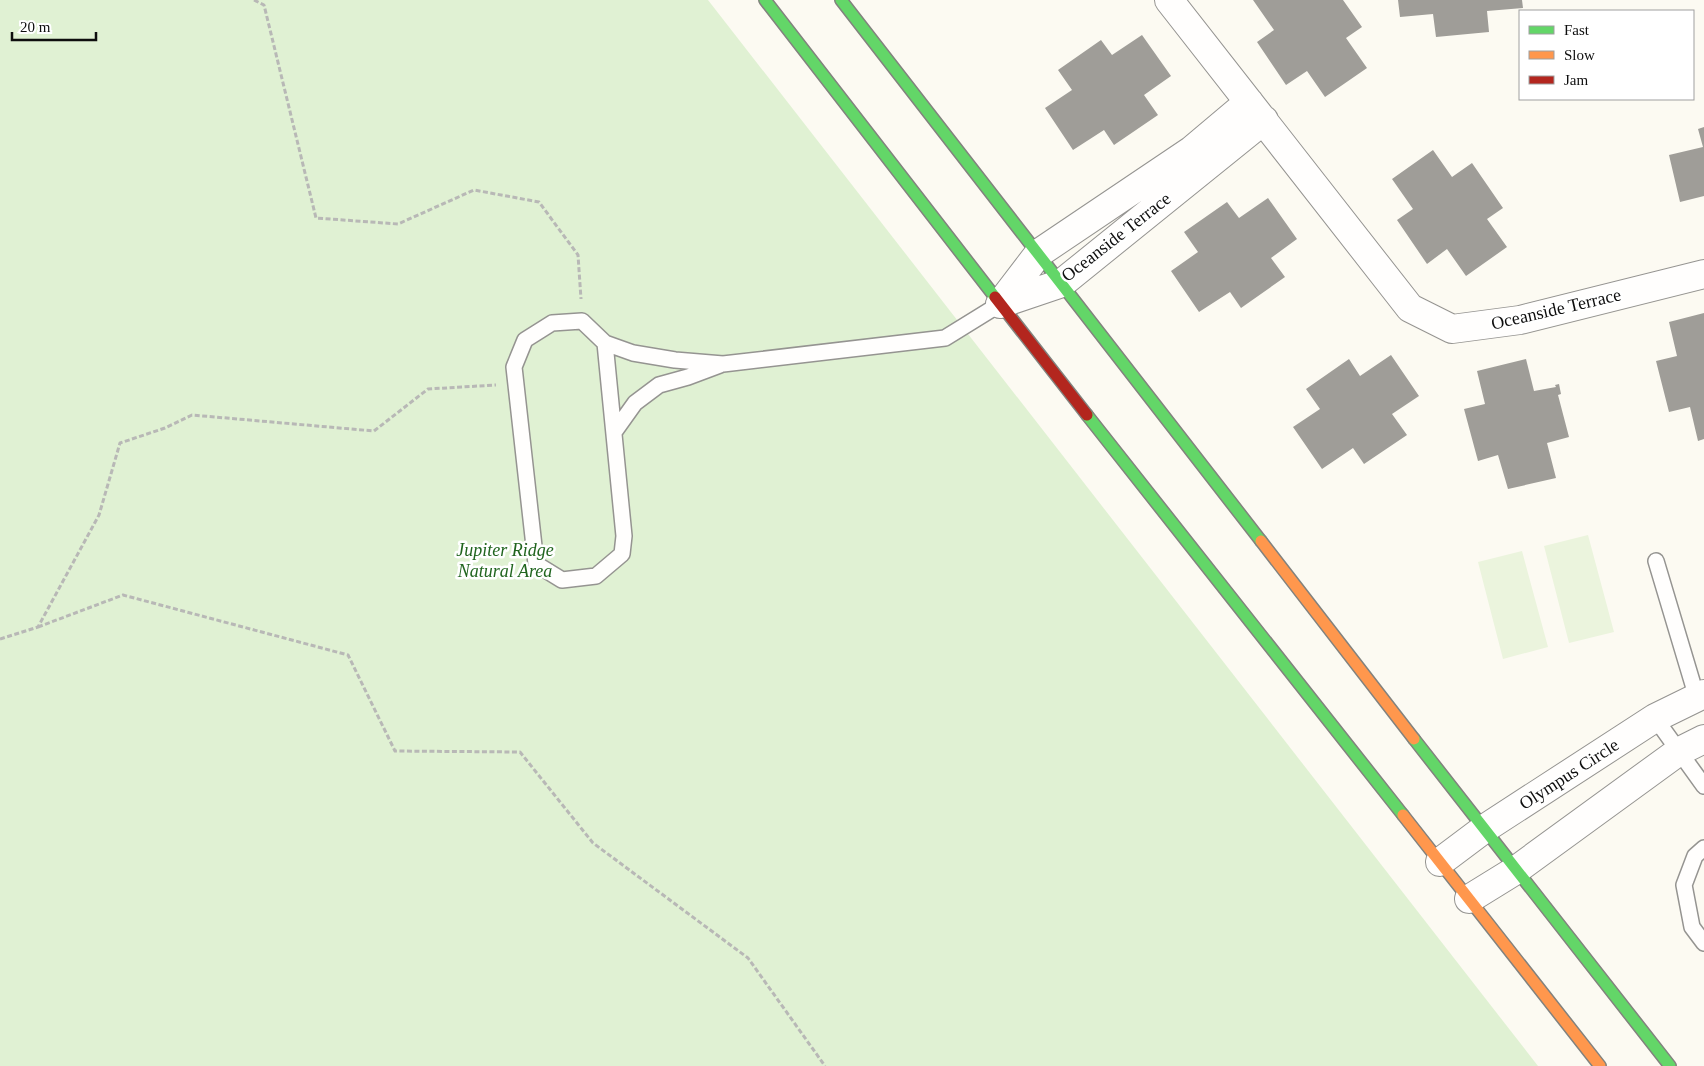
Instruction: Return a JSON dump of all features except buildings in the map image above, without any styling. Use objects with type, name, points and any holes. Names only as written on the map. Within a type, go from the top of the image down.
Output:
[{"type":"main road","points":[[765,0],[1000,304],[1600,1066]]},
{"type":"main road","points":[[842,0],[1484,829],[1670,1066]]},
{"type":"street","name":"Oceanside Terrace","points":[[1169,0],[1410,308],[1452,330],[1520,320],[1704,274]]},
{"type":"street","name":"Oceanside Terrace","points":[[1000,304],[1039,253],[1192,150],[1257,111]]},
{"type":"street","name":"Oceanside Terrace","points":[[1000,304],[1062,283],[1257,111]]},
{"type":"street","name":"Olympus Circle","points":[[1440,862],[1484,829],[1654,718],[1701,696]]},
{"type":"street","points":[[1470,899],[1516,870],[1678,752],[1704,739]]},
{"type":"lane","points":[[605,342],[624,536],[622,554],[596,576],[562,580],[536,564],[514,367],[525,340],[552,322],[582,321],[605,342],[633,353],[674,360],[723,364],[945,338],[1000,304]]},
{"type":"lane","points":[[615,431],[635,403],[659,385],[723,364]]},
{"type":"lane","points":[[1656,561],[1701,696]]},
{"type":"lane","points":[[1654,718],[1704,786]]},
{"type":"lane","points":[[1704,848],[1694,856],[1684,885],[1692,927],[1704,943]]},
{"type":"path","points":[[254,0],[264,5],[316,218],[398,224],[474,190],[539,202],[578,255],[582,321]]},
{"type":"path","points":[[38,627],[99,515],[120,443],[166,428],[192,415],[374,431],[428,389],[516,384]]},
{"type":"path","points":[[0,639],[123,596],[348,655],[395,751],[520,752],[593,843],[748,958],[825,1066]]},
{"type":"green space","name":"Jupiter Ridge Natural Area","points":[[0,0],[708,0],[1538,1066],[0,1066]]},
{"type":"green space","points":[[1588,535],[1614,632],[1569,643],[1544,546]]},
{"type":"green space","points":[[1522,551],[1548,647],[1503,659],[1478,562]]},
{"type":"traffic: fast","points":[[765,0],[995,297]]},
{"type":"traffic: fast","points":[[841,0],[1261,541]]},
{"type":"traffic: fast","points":[[1087,415],[1403,815]]},
{"type":"traffic: fast","points":[[1414,739],[1670,1066]]},
{"type":"traffic: slow","points":[[1261,541],[1414,739]]},
{"type":"traffic: slow","points":[[1403,815],[1600,1066]]},
{"type":"traffic: jam","points":[[995,297],[1087,415]]}]
